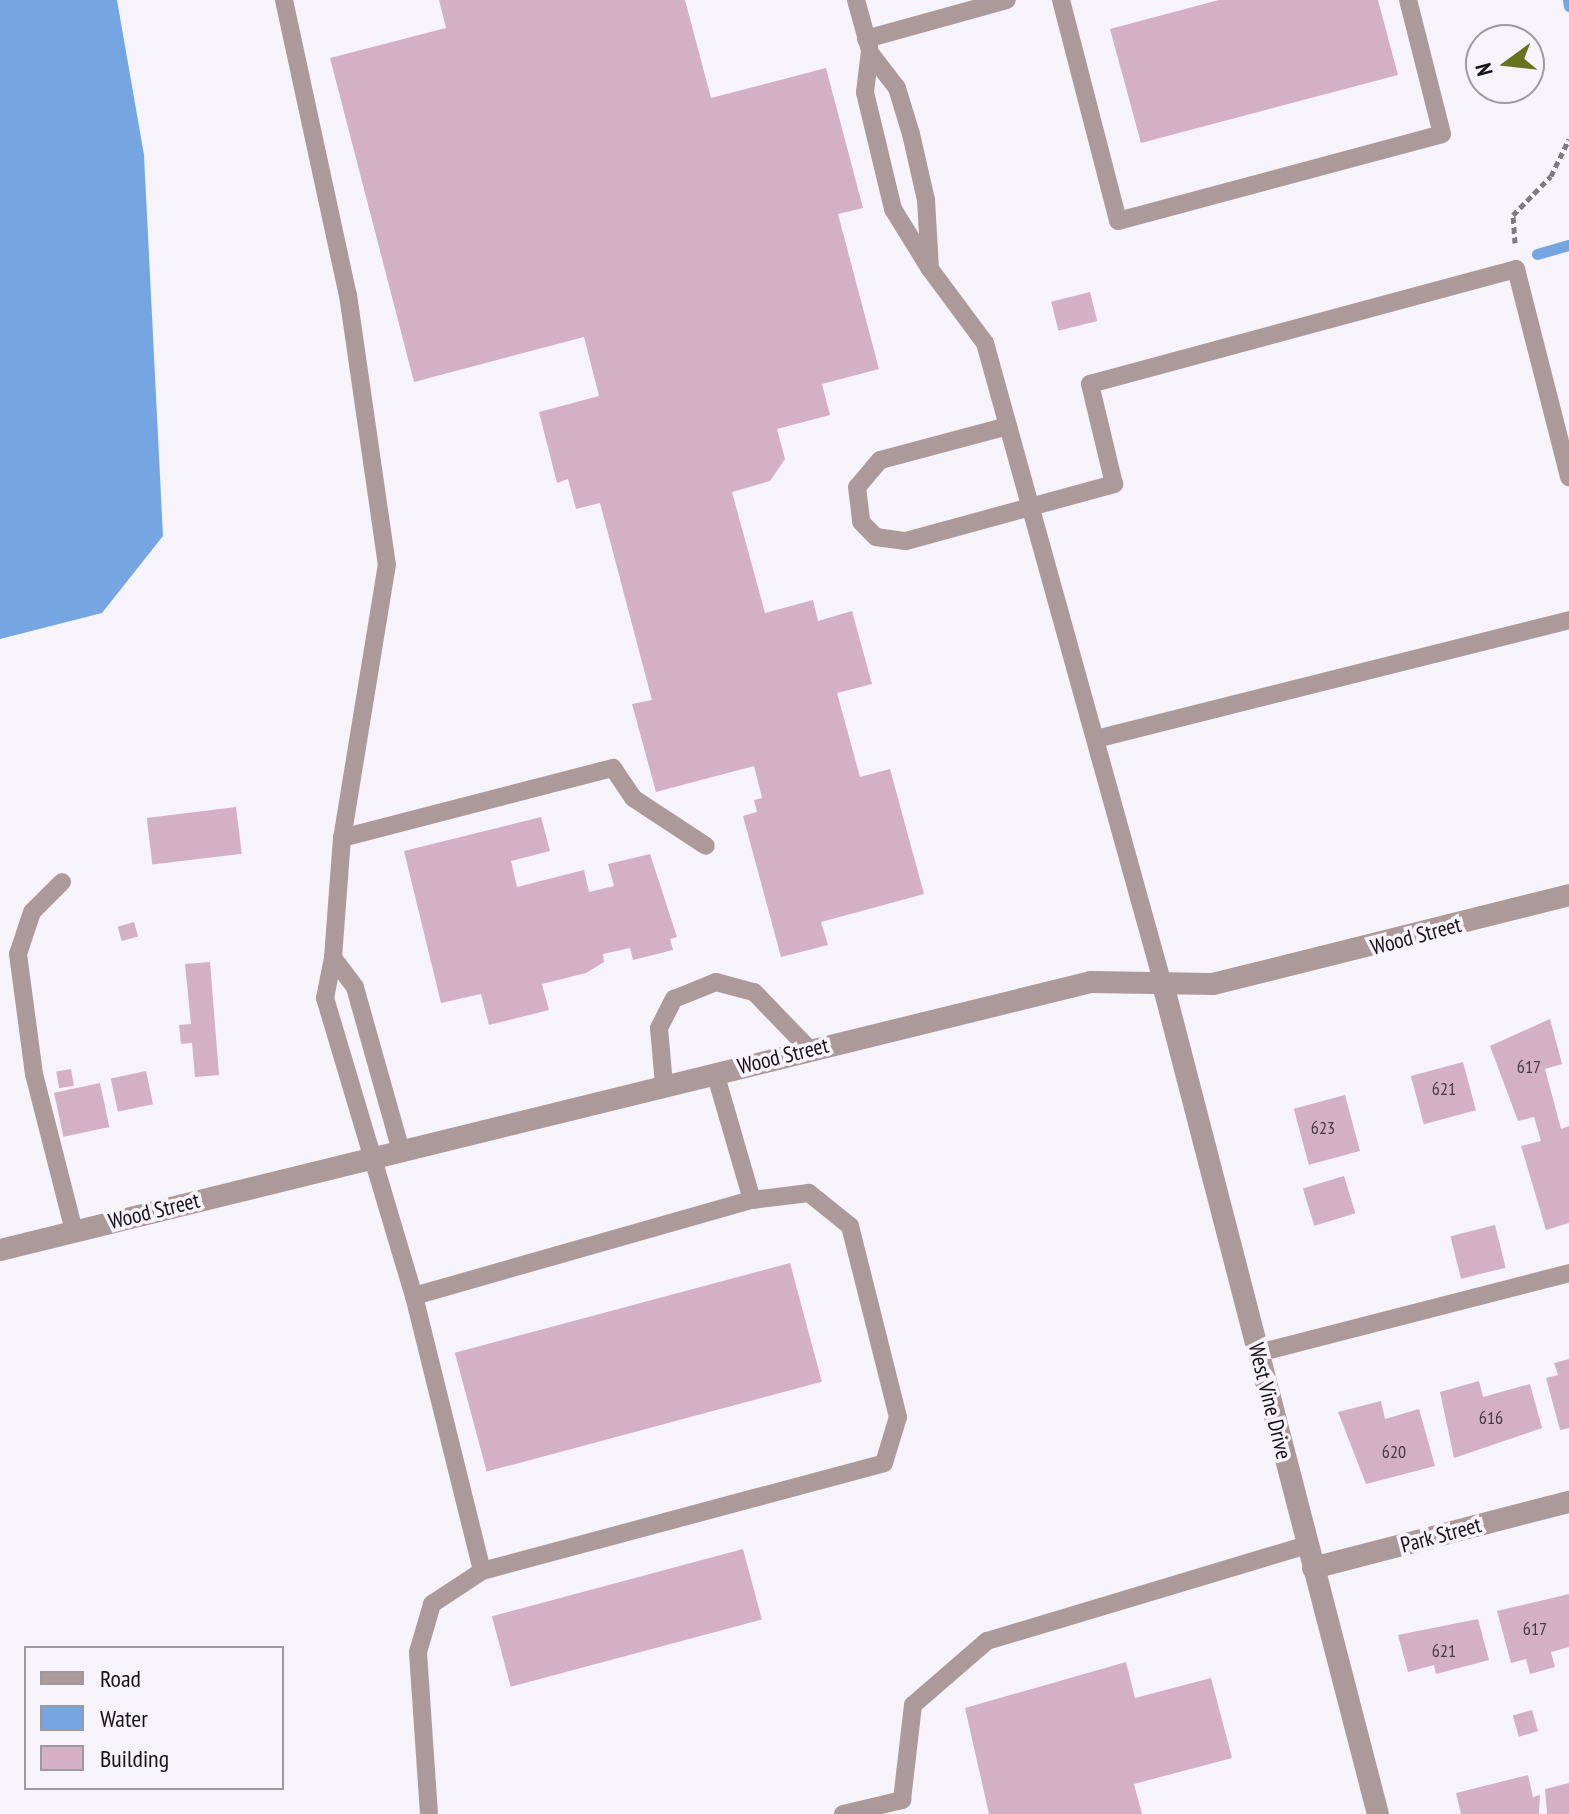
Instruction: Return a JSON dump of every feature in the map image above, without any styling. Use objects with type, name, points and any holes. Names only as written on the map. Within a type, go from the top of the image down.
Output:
[{"type":"street","name":"Wood Street","points":[[0,1250],[1091,982],[1164,988],[1303,967],[1569,895]]},
{"type":"street","name":"West Vine Drive","points":[[1164,988],[1378,1814]]},
{"type":"street","name":"Park Street","points":[[1313,1568],[1569,1502]]},
{"type":"lane","points":[[284,0],[348,295],[387,564],[342,838],[333,958],[325,998],[369,1159],[414,1296],[482,1571]]},
{"type":"lane","points":[[856,0],[868,46],[865,92],[893,209],[930,269],[985,343],[1164,988]]},
{"type":"lane","points":[[868,46],[1007,0]]},
{"type":"lane","points":[[1061,0],[1118,221],[1442,134],[1408,0]]},
{"type":"lane","points":[[868,46],[897,88],[911,134],[926,200],[930,269]]},
{"type":"lane","points":[[1008,426],[880,460],[865,470],[856,503],[861,522],[892,543],[1114,484],[1090,384],[1516,269],[1569,477]]},
{"type":"lane","points":[[1096,739],[1569,620]]},
{"type":"lane","points":[[342,838],[613,768],[633,798],[706,846]]},
{"type":"lane","points":[[62,882],[32,912],[18,954],[34,1074],[74,1231]]},
{"type":"lane","points":[[333,958],[355,987],[401,1151]]},
{"type":"lane","points":[[664,1085],[659,1028],[674,999],[716,982],[754,992],[809,1049]]},
{"type":"lane","points":[[715,1073],[752,1200]]},
{"type":"lane","points":[[414,1296],[752,1200],[809,1193],[850,1226],[898,1417],[884,1463],[482,1571],[432,1604],[418,1652],[429,1814]]},
{"type":"lane","points":[[1258,1353],[1569,1273]]},
{"type":"lane","points":[[843,1814],[902,1800],[913,1705],[987,1641],[1307,1545]]},
{"type":"path","points":[[1516,269],[1513,215],[1551,176],[1569,139]]},
{"type":"water","points":[[0,0],[117,0],[144,155],[163,536],[102,613],[0,639]]},
{"type":"building","points":[[439,0],[685,0],[711,98],[826,68],[863,208],[838,214],[879,369],[822,384],[830,415],[777,429],[785,459],[770,481],[732,492],[765,613],[813,600],[818,621],[852,611],[872,684],[837,693],[860,777],[890,769],[924,894],[821,922],[828,945],[781,957],[743,816],[757,812],[754,800],[762,798],[754,766],[656,792],[632,704],[652,700],[600,503],[576,509],[568,479],[557,483],[539,412],[599,396],[584,337],[414,382],[330,58],[446,28]]},
{"type":"building","points":[[1219,0],[1378,0],[1398,75],[1141,143],[1110,29]]},
{"type":"building","points":[[1090,292],[1097,321],[1058,331],[1051,302]]},
{"type":"building","points":[[236,807],[242,854],[152,865],[147,818]]},
{"type":"building","points":[[541,817],[550,851],[511,861],[517,887],[584,870],[589,892],[614,886],[608,864],[650,854],[677,937],[670,939],[673,950],[633,960],[630,948],[603,954],[604,962],[586,973],[542,984],[549,1010],[489,1025],[481,994],[441,1003],[404,851]]},
{"type":"building","points":[[134,922],[138,936],[122,941],[118,927]]},
{"type":"building","points":[[210,962],[219,1075],[195,1077],[192,1043],[181,1044],[179,1025],[191,1024],[185,964]]},
{"type":"building","points":[[1550,1019],[1562,1064],[1545,1069],[1561,1129],[1569,1126],[1569,1223],[1546,1230],[1521,1146],[1541,1141],[1534,1117],[1518,1121],[1490,1046]]},
{"type":"building","points":[[1463,1062],[1476,1110],[1424,1124],[1411,1076]]},
{"type":"building","points":[[71,1069],[74,1086],[59,1088],[56,1072]]},
{"type":"building","points":[[146,1071],[153,1104],[118,1112],[111,1078]]},
{"type":"building","points":[[100,1083],[109,1127],[63,1137],[54,1093]]},
{"type":"building","points":[[1345,1095],[1360,1151],[1309,1165],[1294,1109]]},
{"type":"building","points":[[1344,1176],[1355,1213],[1314,1226],[1303,1189]]},
{"type":"building","points":[[1495,1225],[1506,1268],[1461,1279],[1450,1236]]},
{"type":"building","points":[[790,1263],[822,1382],[487,1472],[455,1353]]},
{"type":"building","points":[[1569,1359],[1569,1428],[1560,1430],[1546,1378],[1558,1375],[1554,1363]]},
{"type":"building","points":[[1479,1381],[1483,1397],[1530,1384],[1542,1428],[1454,1458],[1440,1392]]},
{"type":"building","points":[[1381,1401],[1385,1419],[1419,1409],[1435,1466],[1366,1484],[1338,1412]]},
{"type":"building","points":[[743,1549],[762,1620],[511,1687],[492,1616]]},
{"type":"building","points":[[1569,1594],[1569,1647],[1551,1652],[1555,1667],[1530,1674],[1526,1659],[1511,1663],[1497,1611]]},
{"type":"building","points":[[1478,1619],[1489,1660],[1436,1674],[1434,1665],[1408,1672],[1398,1635]]},
{"type":"building","points":[[1126,1662],[1135,1698],[1211,1678],[1232,1758],[1134,1784],[1142,1814],[989,1814],[965,1708]]},
{"type":"building","points":[[1532,1710],[1538,1731],[1519,1737],[1513,1716]]},
{"type":"building","points":[[1528,1775],[1533,1797],[1540,1795],[1539,1814],[1461,1814],[1456,1793]]},
{"type":"building","points":[[1569,1783],[1569,1814],[1547,1814],[1545,1789]]},
{"type":"waterway","points":[[1568,0],[1569,6]]},
{"type":"waterway","points":[[1537,254],[1569,245]]}]
